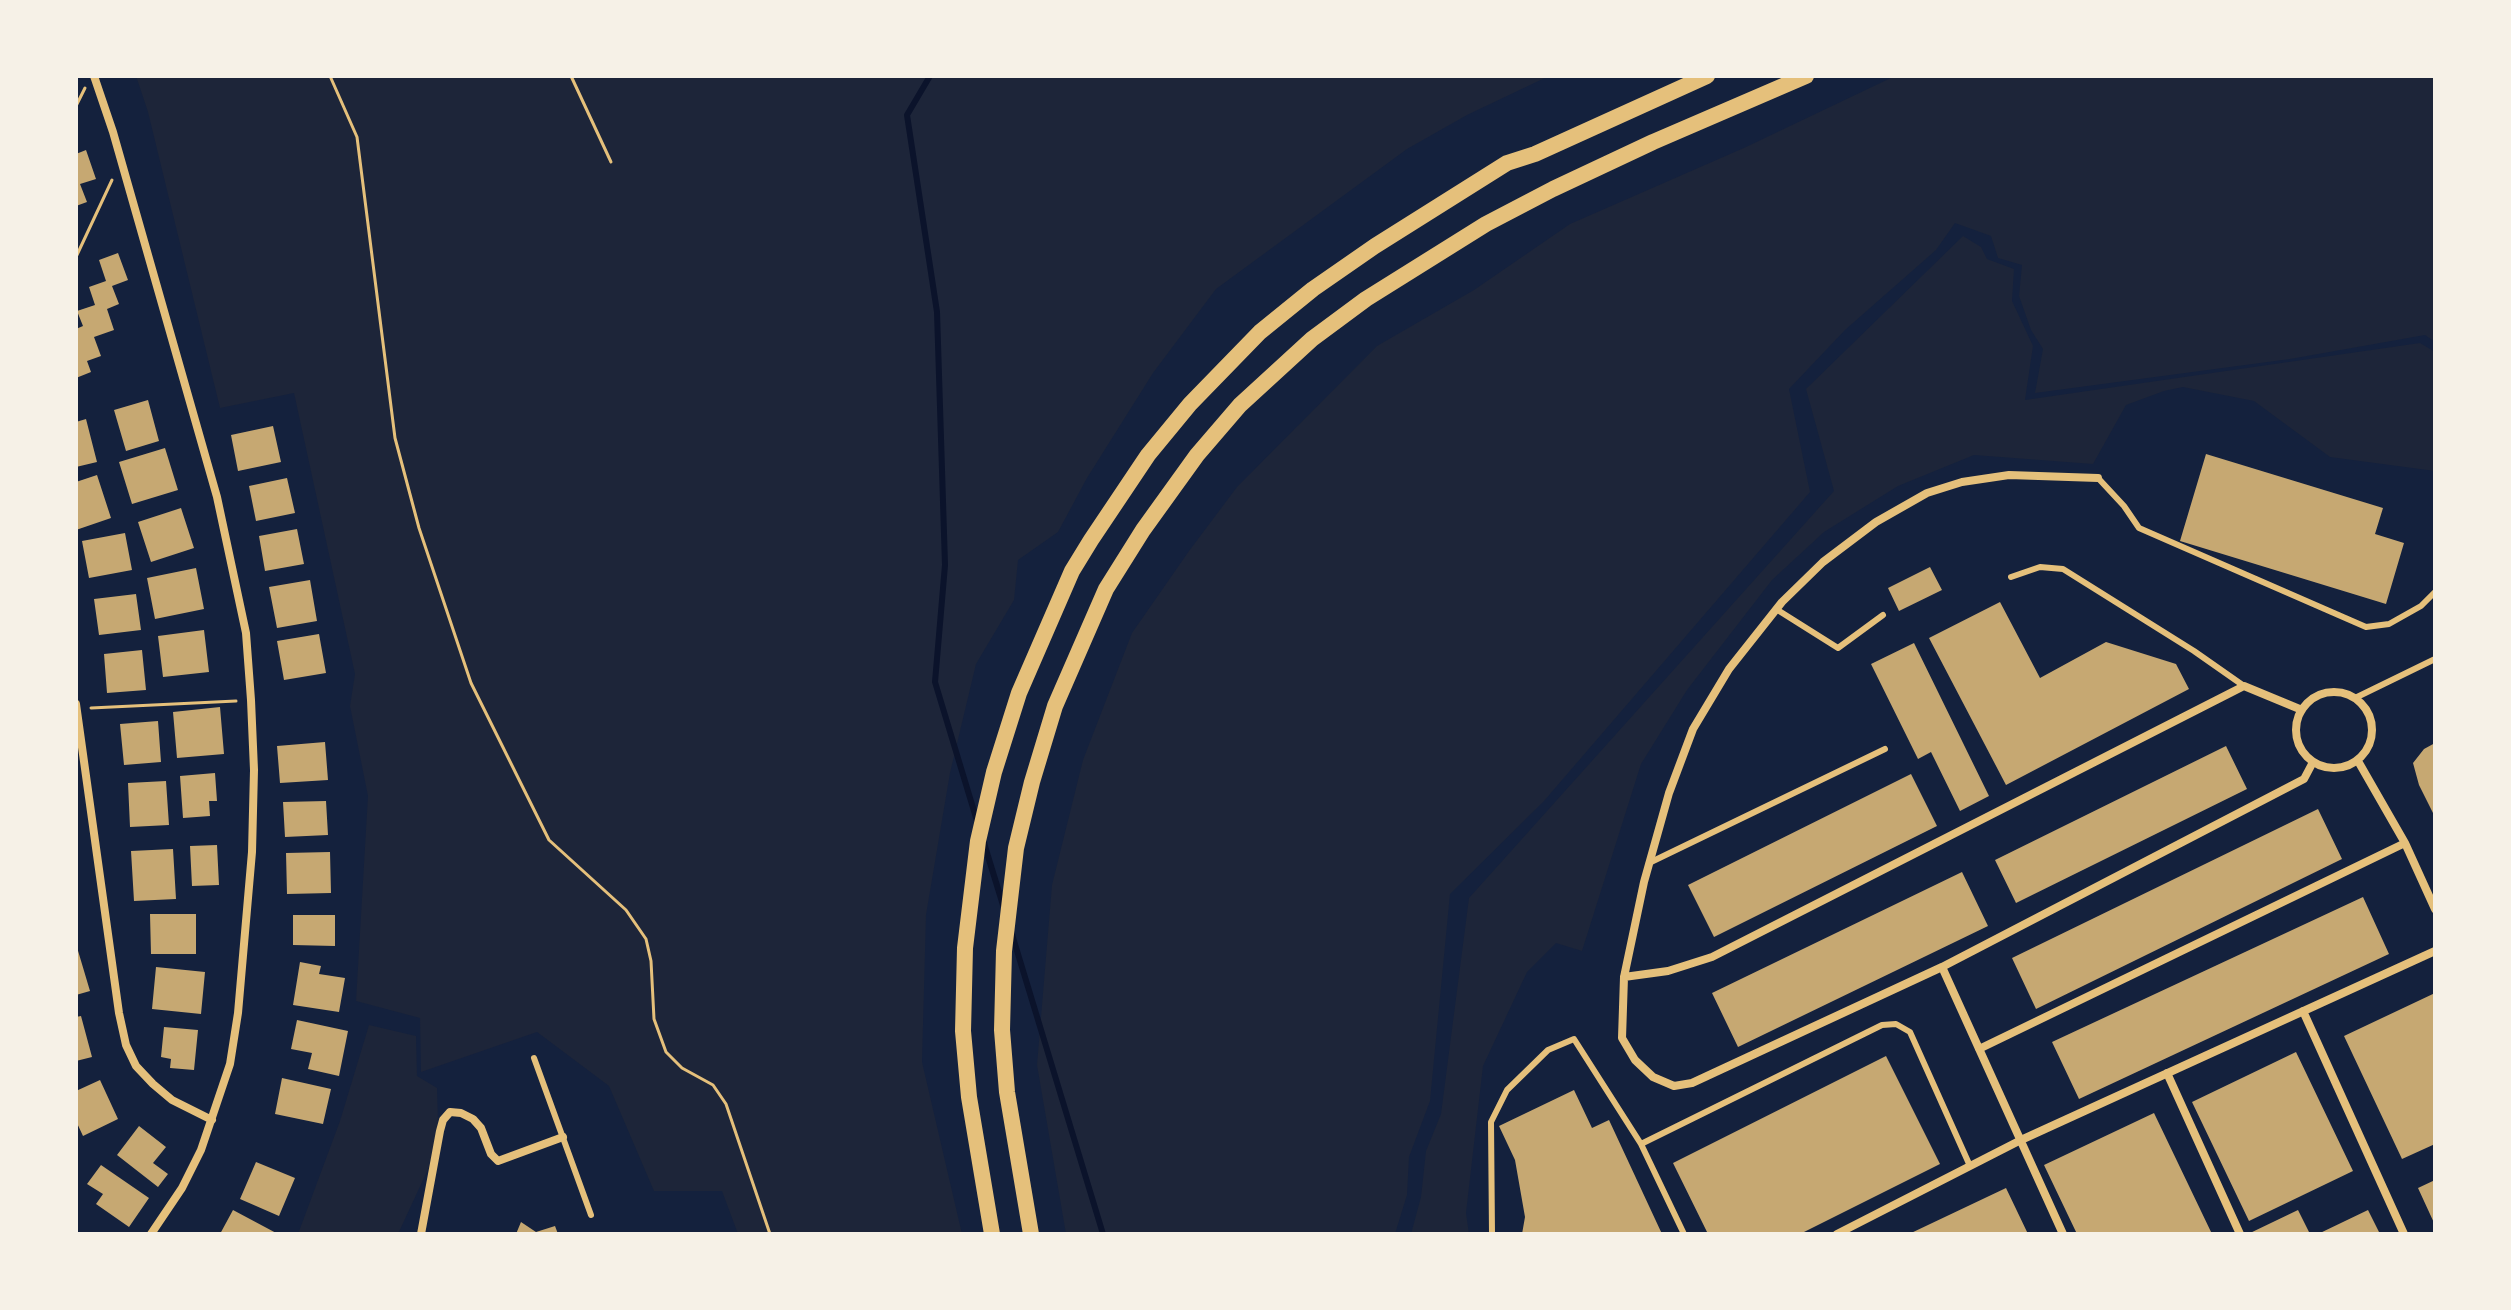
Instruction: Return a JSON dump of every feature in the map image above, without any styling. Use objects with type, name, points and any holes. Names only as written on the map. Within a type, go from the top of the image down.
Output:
[{"type":"main road","points":[[992,1234],[969,1097],[963,1031],[967,923],[978,841],[994,772],[1019,693],[1072,571],[1097,530],[1148,455],[1204,387],[1260,332],[1313,289],[1507,163],[1535,154],[1707,76]]},
{"type":"main road","points":[[1031,1234],[1007,1092],[1002,1030],[1004,951],[1016,848],[1055,706],[1106,589],[1143,530],[1188,466],[1240,405],[1312,339],[1366,299],[1486,224],[1553,189],[1806,76]]},
{"type":"street","points":[[94,76],[217,497],[246,633],[251,700],[254,783],[245,948],[230,1064],[212,1120],[182,1188],[151,1234]]},
{"type":"street","points":[[2098,478],[2009,475],[1962,482],[1927,493],[1876,522],[1823,562],[1776,609],[1729,669],[1693,729],[1669,793],[1649,863],[1624,977],[1622,1038],[1635,1060],[1653,1077],[1674,1086],[1692,1083],[1942,967],[2304,779],[2313,762]]},
{"type":"street","points":[[1624,977],[1668,971],[1712,957],[2244,686],[2302,710]]},
{"type":"street","points":[[2332,692],[2355,698],[2364,706],[2373,729],[2371,741],[2358,761],[2335,769],[2313,762],[2298,744],[2296,733],[2302,710],[2320,695],[2332,692]]},
{"type":"street","points":[[76,706],[126,1045],[136,1066],[153,1084],[172,1100],[212,1120]]},
{"type":"street","points":[[2358,761],[2405,843],[2435,909]]},
{"type":"street","points":[[1979,1049],[2405,843]]},
{"type":"street","points":[[1837,1234],[2021,1140],[2435,951]]},
{"type":"street","points":[[1942,967],[2063,1234]]},
{"type":"street","points":[[2303,1011],[2404,1234]]},
{"type":"street","points":[[2167,1073],[2240,1234]]},
{"type":"street","points":[[421,1234],[440,1131],[443,1120],[450,1112],[473,1119],[481,1128],[491,1154],[498,1161],[563,1137]]},
{"type":"lane","points":[[2098,478],[2139,528],[2366,627],[2389,624],[2421,606],[2435,592]]},
{"type":"lane","points":[[2011,577],[2040,567],[2063,569],[2244,686]]},
{"type":"lane","points":[[1776,609],[1838,648],[1883,615]]},
{"type":"lane","points":[[2355,698],[2435,659]]},
{"type":"lane","points":[[1649,863],[1885,749]]},
{"type":"lane","points":[[1641,1144],[1882,1025],[1896,1024],[1910,1032],[1970,1166]]},
{"type":"lane","points":[[1492,1234],[1491,1122],[1507,1090],[1548,1050],[1574,1039],[1641,1144],[1684,1234]]},
{"type":"lane","points":[[534,1058],[591,1215]]},
{"type":"path","points":[[330,76],[357,137],[395,438],[419,528],[471,683],[549,840],[626,910],[646,939],[651,961],[654,1019],[666,1052],[682,1068],[713,1085],[726,1104],[770,1234]]},
{"type":"path","points":[[571,76],[611,162]]},
{"type":"path","points":[[76,257],[121,161]]},
{"type":"path","points":[[76,706],[251,700]]},
{"type":"shaded area","points":[[136,76],[1549,76],[1467,115],[1407,149],[1216,289],[1153,373],[1087,478],[1058,532],[1018,560],[1014,600],[976,664],[950,773],[926,915],[922,1062],[962,1234],[738,1234],[722,1191],[654,1191],[609,1086],[537,1032],[421,1072],[420,1018],[356,1001],[368,796],[350,706],[355,674],[294,393],[220,408],[148,112]]},
{"type":"shaded area","points":[[1895,76],[2435,76],[2435,342],[2425,335],[2290,359],[2035,393],[2043,349],[2031,330],[2019,296],[2022,265],[1998,258],[1991,236],[1955,223],[1936,250],[1845,330],[1789,389],[1810,492],[1544,801],[1450,894],[1430,1101],[1409,1157],[1407,1195],[1395,1234],[1066,1234],[1037,1065],[1052,885],[1083,760],[1132,633],[1189,551],[1237,487],[1377,346],[1474,290],[1570,224],[1746,147]]},
{"type":"shaded area","points":[[1963,236],[1981,247],[1987,259],[2014,269],[2012,301],[2033,346],[2025,400],[2420,343],[2435,352],[2435,471],[2330,457],[2254,401],[2183,387],[2126,405],[2093,464],[1974,455],[1898,486],[1824,532],[1772,580],[1687,690],[1641,764],[1582,951],[1556,943],[1527,972],[1483,1066],[1466,1213],[1469,1234],[1411,1234],[1421,1197],[1426,1151],[1441,1114],[1469,898],[1834,491],[1806,389]]},
{"type":"shaded area","points":[[369,1025],[416,1036],[417,1076],[437,1088],[438,1121],[429,1167],[398,1234],[298,1234],[340,1121]]},
{"type":"building","points":[[86,150],[96,179],[80,184],[87,202],[76,206],[76,154]]},
{"type":"building","points":[[118,253],[128,280],[112,286],[119,304],[107,309],[114,330],[94,337],[101,356],[87,361],[91,372],[76,378],[76,329],[83,326],[77,311],[95,305],[89,287],[106,281],[99,260]]},
{"type":"building","points":[[148,400],[159,441],[126,451],[114,410]]},
{"type":"building","points":[[86,419],[97,462],[76,467],[76,422]]},
{"type":"building","points":[[273,426],[281,462],[238,471],[231,435]]},
{"type":"building","points":[[165,448],[178,490],[132,504],[119,462]]},
{"type":"building","points":[[2206,454],[2383,508],[2375,534],[2404,543],[2386,604],[2180,541]]},
{"type":"building","points":[[97,475],[111,518],[76,530],[76,482]]},
{"type":"building","points":[[287,478],[295,513],[256,521],[249,486]]},
{"type":"building","points":[[181,508],[194,548],[151,562],[138,522]]},
{"type":"building","points":[[297,529],[304,564],[265,571],[259,536]]},
{"type":"building","points":[[125,533],[132,570],[89,578],[82,541]]},
{"type":"building","points":[[1930,567],[1942,590],[1899,611],[1888,588]]},
{"type":"building","points":[[196,568],[204,609],[155,619],[147,578]]},
{"type":"building","points":[[310,580],[317,621],[277,628],[269,587]]},
{"type":"building","points":[[136,594],[141,630],[99,635],[94,599]]},
{"type":"building","points":[[2000,602],[2040,678],[2106,642],[2176,664],[2189,689],[2006,785],[1929,638]]},
{"type":"building","points":[[204,630],[209,672],[163,677],[158,636]]},
{"type":"building","points":[[319,634],[326,673],[284,680],[277,641]]},
{"type":"building","points":[[1914,643],[1989,796],[1960,811],[1931,752],[1918,759],[1871,664]]},
{"type":"building","points":[[142,650],[146,690],[107,693],[104,654]]},
{"type":"building","points":[[220,707],[224,754],[177,758],[173,712]]},
{"type":"building","points":[[158,721],[161,762],[124,765],[120,724]]},
{"type":"building","points":[[325,742],[328,780],[280,783],[277,746]]},
{"type":"building","points":[[2435,743],[2435,817],[2419,785],[2413,763],[2424,749]]},
{"type":"building","points":[[2226,746],[2247,789],[2016,903],[1995,860]]},
{"type":"building","points":[[215,773],[217,801],[209,801],[210,816],[183,818],[180,776]]},
{"type":"building","points":[[1911,774],[1937,826],[1714,937],[1688,885]]},
{"type":"building","points":[[166,781],[169,825],[130,827],[128,783]]},
{"type":"building","points":[[326,801],[328,835],[285,837],[283,802]]},
{"type":"building","points":[[2318,809],[2342,859],[2036,1009],[2012,958]]},
{"type":"building","points":[[217,845],[219,885],[192,886],[190,846]]},
{"type":"building","points":[[173,849],[176,899],[134,901],[131,851]]},
{"type":"building","points":[[330,852],[331,893],[287,894],[286,853]]},
{"type":"building","points":[[1962,872],[1988,926],[1738,1047],[1712,993]]},
{"type":"building","points":[[2363,897],[2389,954],[2079,1099],[2052,1042]]},
{"type":"building","points":[[150,914],[196,914],[196,954],[151,954]]},
{"type":"building","points":[[293,915],[335,915],[335,946],[293,945]]},
{"type":"building","points":[[76,944],[90,991],[76,995]]},
{"type":"building","points":[[300,962],[321,966],[319,974],[345,978],[339,1012],[293,1005]]},
{"type":"building","points":[[156,967],[205,972],[201,1014],[152,1009]]},
{"type":"building","points":[[2435,993],[2435,1144],[2402,1159],[2344,1036]]},
{"type":"building","points":[[81,1016],[92,1057],[76,1061],[76,1017]]},
{"type":"building","points":[[297,1020],[348,1031],[339,1076],[308,1069],[312,1053],[291,1049]]},
{"type":"building","points":[[164,1027],[198,1030],[194,1070],[170,1068],[171,1059],[161,1057]]},
{"type":"building","points":[[2296,1052],[2353,1171],[2249,1221],[2192,1102]]},
{"type":"building","points":[[1886,1056],[1940,1164],[1800,1234],[1708,1234],[1673,1163]]},
{"type":"building","points":[[282,1078],[331,1089],[323,1124],[275,1114]]},
{"type":"building","points":[[100,1080],[118,1119],[83,1136],[76,1121],[76,1091]]},
{"type":"building","points":[[1574,1090],[1592,1128],[1609,1120],[1662,1234],[1522,1234],[1525,1217],[1515,1160],[1499,1126]]},
{"type":"building","points":[[2154,1113],[2212,1234],[2077,1234],[2044,1165]]},
{"type":"building","points":[[139,1126],[166,1147],[153,1163],[168,1174],[158,1187],[117,1155]]},
{"type":"building","points":[[256,1162],[295,1178],[279,1216],[240,1199]]},
{"type":"building","points":[[101,1165],[149,1198],[129,1227],[96,1204],[103,1194],[87,1184]]},
{"type":"building","points":[[2435,1180],[2435,1225],[2418,1188]]},
{"type":"building","points":[[2006,1188],[2028,1234],[1909,1234]]},
{"type":"building","points":[[233,1210],[278,1234],[220,1234]]},
{"type":"building","points":[[2298,1210],[2310,1234],[2248,1234]]},
{"type":"building","points":[[2368,1210],[2380,1234],[2318,1234]]},
{"type":"building","points":[[521,1222],[536,1232],[555,1226],[558,1234],[516,1234]]},
{"type":"waterway","points":[[930,76],[907,115],[937,312],[945,565],[935,682],[977,821]]},
{"type":"waterway","points":[[983,840],[1003,905]]},
{"type":"waterway","points":[[1011,931],[1103,1234]]}]
